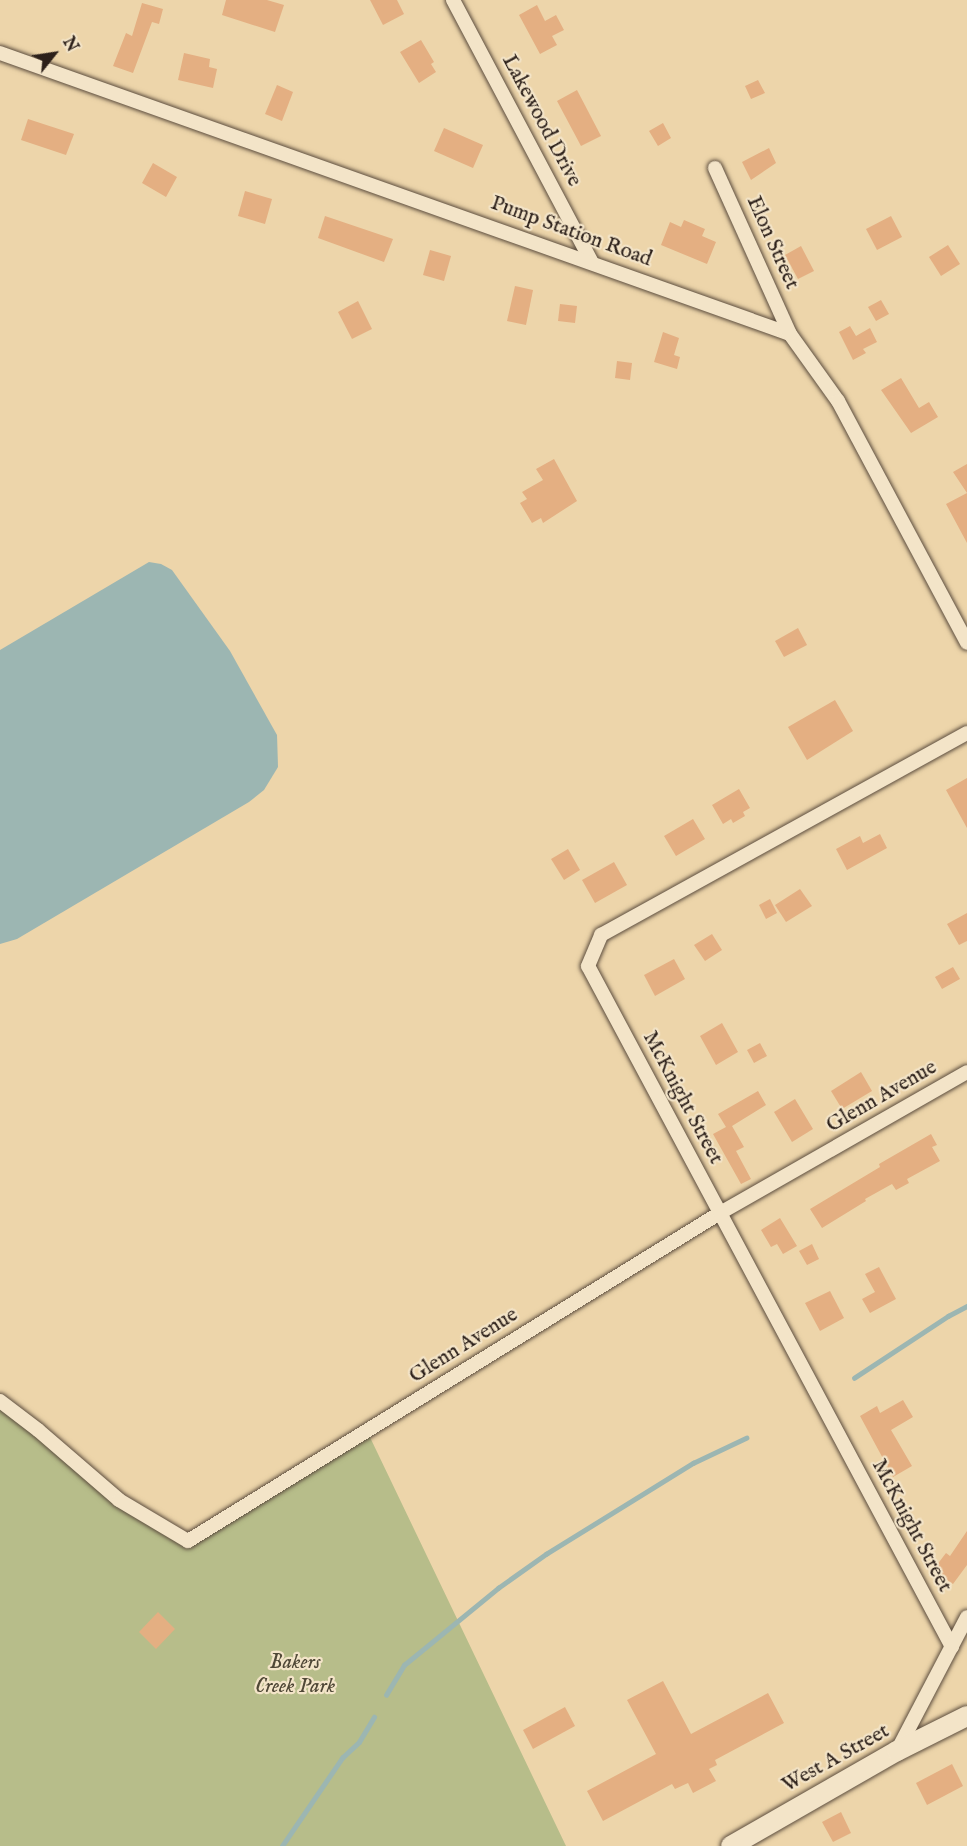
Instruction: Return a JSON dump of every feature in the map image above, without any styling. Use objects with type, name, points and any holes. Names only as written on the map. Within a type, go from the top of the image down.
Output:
[{"type":"street","name":"Lakewood Drive","points":[[453,0],[592,262]]},
{"type":"street","name":"Pump Station Road","points":[[0,53],[790,334]]},
{"type":"street","name":"Elon Street","points":[[715,168],[790,334]]},
{"type":"street","points":[[790,334],[838,401],[967,643]]},
{"type":"street","name":"McKnight Street","points":[[952,1647],[588,966],[601,935],[967,733]]},
{"type":"street","name":"Glenn Avenue","points":[[0,1401],[38,1430],[119,1500],[188,1541],[720,1213],[967,1072]]},
{"type":"street","points":[[897,1751],[967,1617]]},
{"type":"street","name":"West A Street","points":[[731,1846],[897,1751],[967,1716]]},
{"type":"green space","name":"Bakers Creek Park","points":[[0,1401],[119,1500],[188,1541],[367,1431],[566,1846],[0,1846]]},
{"type":"water","points":[[149,562],[161,564],[172,570],[230,651],[277,735],[278,767],[264,790],[249,802],[17,939],[0,944],[0,650]]},
{"type":"building","points":[[226,0],[267,0],[284,5],[275,32],[222,15]]},
{"type":"building","points":[[370,0],[397,0],[404,14],[383,25]]},
{"type":"building","points":[[142,3],[163,9],[159,24],[152,22],[133,73],[113,66],[126,33],[132,36]]},
{"type":"building","points":[[537,5],[545,21],[556,15],[564,30],[552,36],[557,45],[540,54],[519,15]]},
{"type":"building","points":[[421,40],[434,62],[431,64],[436,72],[419,83],[400,52]]},
{"type":"building","points":[[184,53],[210,59],[209,67],[217,69],[213,88],[178,80]]},
{"type":"building","points":[[758,80],[765,93],[751,99],[745,86]]},
{"type":"building","points":[[277,85],[293,92],[282,121],[265,114]]},
{"type":"building","points":[[577,90],[601,136],[581,146],[557,101]]},
{"type":"building","points":[[28,119],[74,134],[66,155],[21,140]]},
{"type":"building","points":[[663,123],[671,138],[658,146],[649,131]]},
{"type":"building","points":[[444,128],[483,145],[473,168],[434,151]]},
{"type":"building","points":[[769,148],[776,163],[751,180],[742,162]]},
{"type":"building","points":[[153,163],[177,177],[166,197],[142,183]]},
{"type":"building","points":[[245,191],[272,199],[265,224],[238,216]]},
{"type":"building","points":[[325,216],[393,239],[384,262],[318,238]]},
{"type":"building","points":[[891,216],[902,237],[877,250],[866,229]]},
{"type":"building","points":[[684,220],[705,229],[702,236],[716,242],[707,264],[661,245],[670,222],[681,227]]},
{"type":"building","points":[[948,245],[960,264],[941,276],[929,257]]},
{"type":"building","points":[[801,246],[814,271],[798,279],[785,255]]},
{"type":"building","points":[[430,250],[451,256],[444,281],[423,275]]},
{"type":"building","points":[[515,286],[533,290],[526,325],[507,321]]},
{"type":"building","points":[[881,300],[889,314],[876,321],[868,307]]},
{"type":"building","points":[[358,301],[372,329],[352,339],[338,312]]},
{"type":"building","points":[[560,304],[577,306],[575,323],[558,321]]},
{"type":"building","points":[[850,326],[856,336],[870,328],[877,342],[863,349],[866,353],[853,360],[839,332]]},
{"type":"building","points":[[663,332],[679,338],[674,355],[680,357],[677,369],[654,362]]},
{"type":"building","points":[[617,361],[632,363],[630,380],[615,378]]},
{"type":"building","points":[[901,378],[919,408],[929,402],[938,417],[911,433],[881,390]]},
{"type":"building","points":[[554,459],[577,501],[543,523],[541,518],[532,523],[520,503],[527,499],[522,492],[543,480],[536,469]]},
{"type":"building","points":[[967,464],[967,493],[953,472]]},
{"type":"building","points":[[967,493],[967,543],[946,504]]},
{"type":"building","points":[[798,628],[807,645],[784,657],[775,641]]},
{"type":"building","points":[[835,700],[853,731],[807,760],[788,727]]},
{"type":"building","points":[[967,778],[967,828],[946,790]]},
{"type":"building","points":[[739,789],[750,808],[743,812],[745,816],[733,823],[731,819],[723,824],[712,805]]},
{"type":"building","points":[[693,819],[705,839],[676,856],[664,836]]},
{"type":"building","points":[[880,834],[887,848],[847,870],[836,849],[860,836],[863,843]]},
{"type":"building","points":[[568,849],[580,870],[564,880],[551,859]]},
{"type":"building","points":[[614,862],[627,885],[595,903],[582,880]]},
{"type":"building","points":[[800,889],[812,906],[786,922],[775,905]]},
{"type":"building","points":[[770,899],[777,913],[766,919],[759,905]]},
{"type":"building","points":[[967,913],[967,941],[959,945],[947,924]]},
{"type":"building","points":[[712,934],[722,950],[705,961],[694,945]]},
{"type":"building","points":[[674,959],[685,979],[655,996],[644,975]]},
{"type":"building","points":[[953,967],[960,979],[942,989],[935,977]]},
{"type":"building","points":[[722,1023],[738,1052],[716,1065],[700,1036]]},
{"type":"building","points":[[760,1043],[767,1056],[754,1063],[747,1050]]},
{"type":"building","points":[[861,1072],[872,1091],[842,1109],[831,1091]]},
{"type":"building","points":[[758,1091],[766,1105],[732,1126],[744,1147],[736,1151],[751,1179],[741,1184],[713,1134],[726,1127],[718,1114]]},
{"type":"building","points":[[795,1099],[813,1129],[792,1142],[774,1112]]},
{"type":"building","points":[[931,1134],[937,1145],[932,1147],[940,1161],[907,1179],[909,1183],[896,1190],[892,1184],[865,1199],[866,1201],[822,1228],[810,1209],[880,1167],[879,1164]]},
{"type":"building","points":[[780,1218],[797,1246],[783,1254],[777,1244],[771,1247],[761,1230]]},
{"type":"building","points":[[812,1244],[819,1259],[807,1265],[799,1251]]},
{"type":"building","points":[[879,1267],[896,1299],[870,1313],[862,1299],[875,1292],[865,1274]]},
{"type":"building","points":[[830,1291],[844,1318],[820,1331],[805,1303]]},
{"type":"building","points":[[903,1400],[913,1417],[891,1430],[912,1466],[893,1477],[860,1416],[877,1406],[880,1413]]},
{"type":"building","points":[[967,1531],[967,1565],[953,1584],[933,1570],[946,1553],[950,1556]]},
{"type":"building","points":[[158,1612],[175,1629],[156,1649],[139,1632]]},
{"type":"building","points":[[663,1681],[691,1734],[768,1693],[784,1723],[715,1760],[717,1765],[709,1769],[716,1781],[693,1793],[688,1783],[675,1789],[672,1784],[603,1821],[587,1791],[656,1754],[627,1700]]},
{"type":"building","points":[[565,1707],[575,1726],[533,1749],[523,1730]]},
{"type":"building","points":[[952,1764],[963,1786],[927,1805],[916,1783]]},
{"type":"building","points":[[841,1812],[851,1833],[833,1842],[822,1822]]},
{"type":"waterway","points":[[854,1378],[967,1306]]},
{"type":"waterway","points":[[386,1695],[404,1665],[498,1588],[546,1554],[693,1463],[746,1438]]},
{"type":"waterway","points":[[282,1846],[342,1758],[359,1742],[374,1717]]}]
